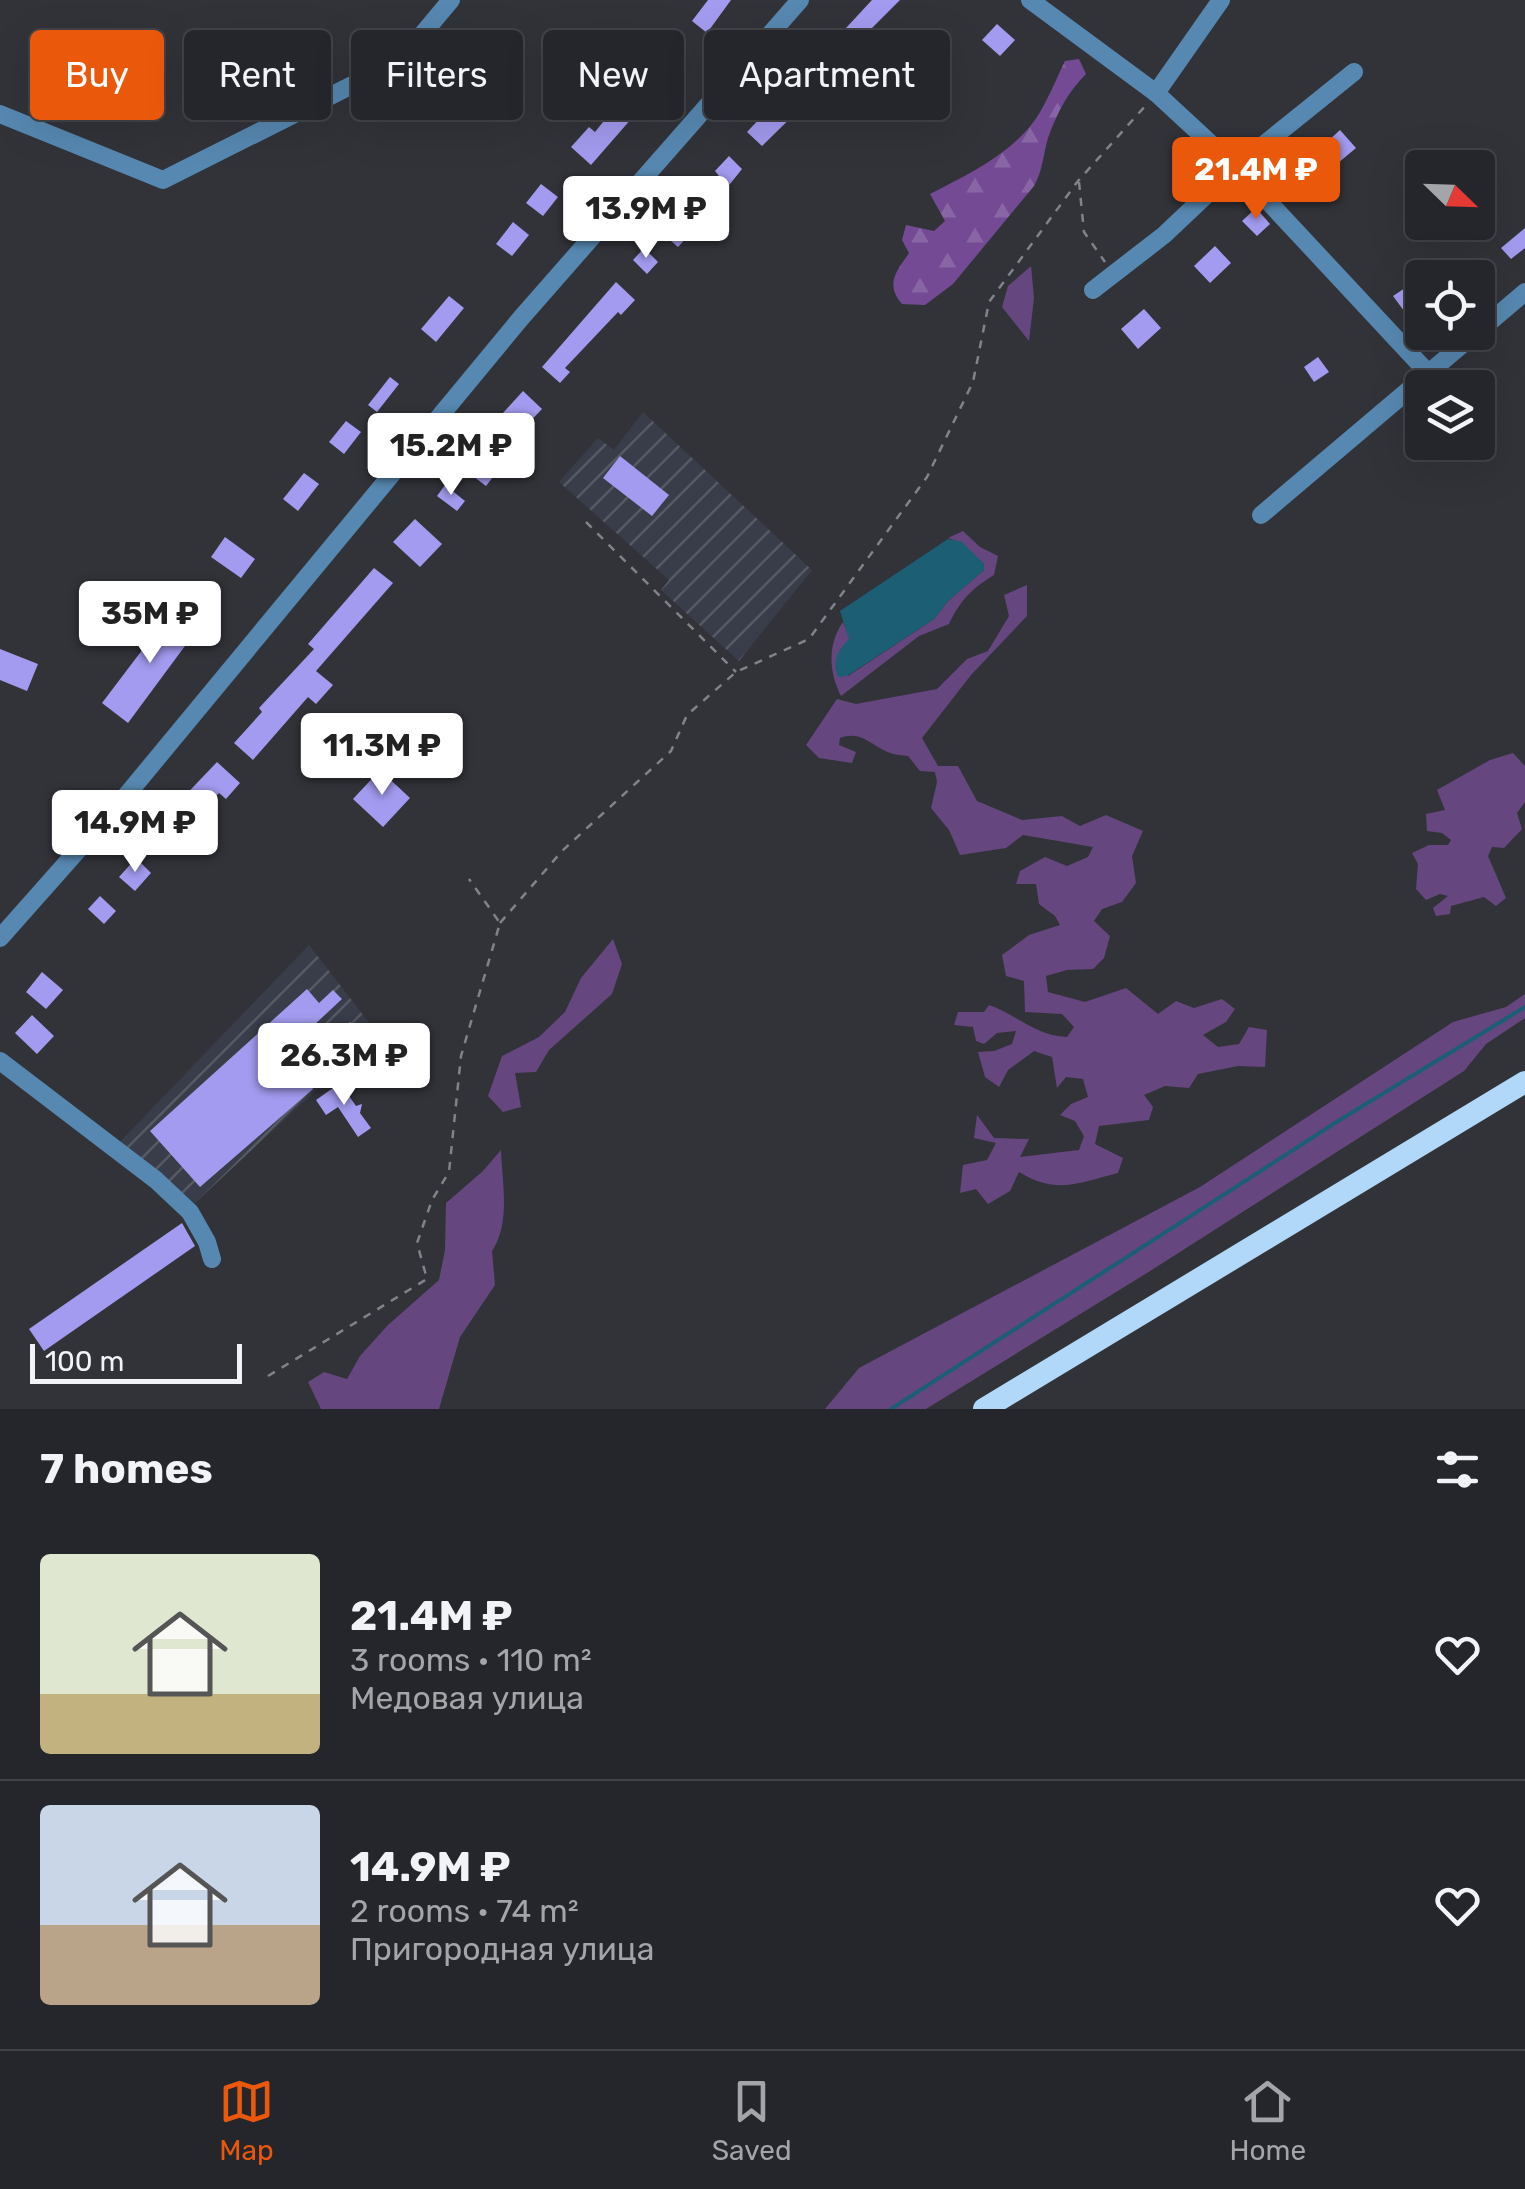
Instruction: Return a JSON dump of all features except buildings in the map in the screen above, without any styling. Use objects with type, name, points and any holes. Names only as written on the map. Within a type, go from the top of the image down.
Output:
[{"type":"main road","points":[[984,1409],[1525,1082]]},
{"type":"street","points":[[0,114],[164,180],[400,61],[450,0]]},
{"type":"street","points":[[0,938],[125,797],[521,318],[800,0]]},
{"type":"street","points":[[1030,0],[1156,94],[1236,167],[1425,370]]},
{"type":"street","points":[[1156,94],[1221,0]]},
{"type":"street","points":[[1093,290],[1164,235],[1236,167],[1354,72]]},
{"type":"street","points":[[1495,317],[1525,292]]},
{"type":"street","points":[[1434,370],[1456,350]]},
{"type":"street","points":[[1261,515],[1405,394]]},
{"type":"street","points":[[0,1061],[156,1180],[190,1212],[208,1242],[212,1259]]},
{"type":"path","points":[[268,1376],[427,1279],[417,1242],[432,1200],[449,1172],[462,1056],[500,924],[562,851],[671,751],[688,715],[736,672],[810,638],[927,477],[973,382],[989,302],[1078,180],[1156,94]]},
{"type":"path","points":[[1078,180],[1084,232],[1113,274]]},
{"type":"path","points":[[586,522],[736,672]]},
{"type":"path","points":[[470,879],[500,924]]},
{"type":"shaded area","points":[[1031,266],[1034,298],[1029,341],[1002,307],[1008,286]]},
{"type":"shaded area","points":[[643,412],[812,570],[739,661],[661,590],[669,580],[559,482],[598,438],[614,450]]},
{"type":"shaded area","points":[[963,531],[980,547],[998,556],[994,575],[967,596],[949,624],[919,636],[841,696],[832,659],[834,640],[843,622],[850,639],[848,676],[934,619],[948,601],[984,570],[984,564],[962,543],[948,538]]},
{"type":"shaded area","points":[[1027,585],[1027,616],[971,675],[922,738],[938,766],[958,766],[977,801],[1022,820],[1062,816],[1080,826],[1106,815],[1143,831],[1132,856],[1136,883],[1122,902],[1102,909],[1094,921],[1110,936],[1104,958],[1093,969],[1046,976],[1048,992],[1085,1002],[1126,988],[1158,1014],[1176,1001],[1194,1008],[1222,999],[1235,1009],[1226,1022],[1203,1035],[1218,1047],[1239,1044],[1249,1027],[1267,1030],[1265,1067],[1238,1066],[1198,1074],[1189,1088],[1165,1086],[1144,1095],[1153,1107],[1149,1120],[1099,1126],[1095,1144],[1123,1158],[1118,1173],[1056,1185],[1019,1172],[1010,1191],[988,1204],[976,1189],[960,1193],[963,1165],[987,1160],[996,1143],[974,1138],[977,1115],[994,1138],[1029,1139],[1020,1157],[1079,1150],[1084,1136],[1075,1121],[1060,1115],[1071,1104],[1088,1097],[1083,1079],[1066,1077],[1057,1088],[1052,1057],[1034,1051],[1008,1070],[999,1087],[985,1077],[978,1052],[1012,1044],[1016,1031],[997,1033],[984,1044],[976,1041],[973,1027],[954,1025],[958,1012],[984,1012],[989,1005],[1045,1033],[1067,1037],[1074,1027],[1062,1014],[1025,1012],[1024,981],[1006,976],[1002,955],[1029,935],[1060,925],[1039,904],[1036,884],[1016,884],[1020,871],[1045,857],[1067,866],[1088,857],[1093,847],[1023,835],[1006,848],[960,855],[949,830],[931,808],[937,782],[935,772],[920,771],[908,756],[890,753],[854,736],[840,738],[839,745],[856,752],[852,763],[819,758],[806,745],[837,699],[856,704],[937,689],[967,659],[988,651],[1009,616],[1004,595]]},
{"type":"shaded area","points":[[1513,753],[1525,766],[1525,802],[1517,813],[1522,829],[1504,848],[1492,847],[1488,856],[1506,898],[1496,906],[1484,897],[1451,906],[1450,914],[1436,916],[1433,908],[1448,896],[1440,894],[1426,900],[1416,889],[1418,864],[1412,853],[1429,845],[1448,845],[1451,840],[1442,833],[1427,831],[1426,814],[1445,810],[1437,790],[1490,760]]},
{"type":"shaded area","points":[[613,939],[622,964],[612,994],[549,1050],[536,1072],[515,1073],[521,1107],[503,1112],[488,1096],[502,1056],[539,1037],[565,1012],[581,978]]},
{"type":"shaded area","points":[[309,945],[377,1033],[195,1203],[119,1143]]},
{"type":"shaded area","points":[[1525,994],[1525,1018],[1486,1044],[1464,1071],[926,1409],[825,1409],[859,1368],[1200,1187],[1453,1022],[1506,1007]]},
{"type":"shaded area","points":[[501,1150],[503,1215],[492,1251],[495,1285],[460,1337],[439,1409],[321,1409],[308,1382],[324,1372],[347,1379],[360,1356],[388,1325],[439,1280],[445,1250],[446,1203]]},
{"type":"green space","points":[[1079,59],[1086,74],[1055,120],[1034,186],[953,284],[925,305],[902,304],[893,284],[909,253],[902,240],[906,225],[934,231],[945,221],[930,194],[1015,142],[1037,117],[1065,61]]},
{"type":"water","points":[[948,539],[962,542],[984,564],[984,570],[948,601],[934,619],[847,676],[838,677],[837,656],[849,639],[840,611]]},
{"type":"waterway","points":[[891,1409],[1338,1121],[1525,1007]]}]
